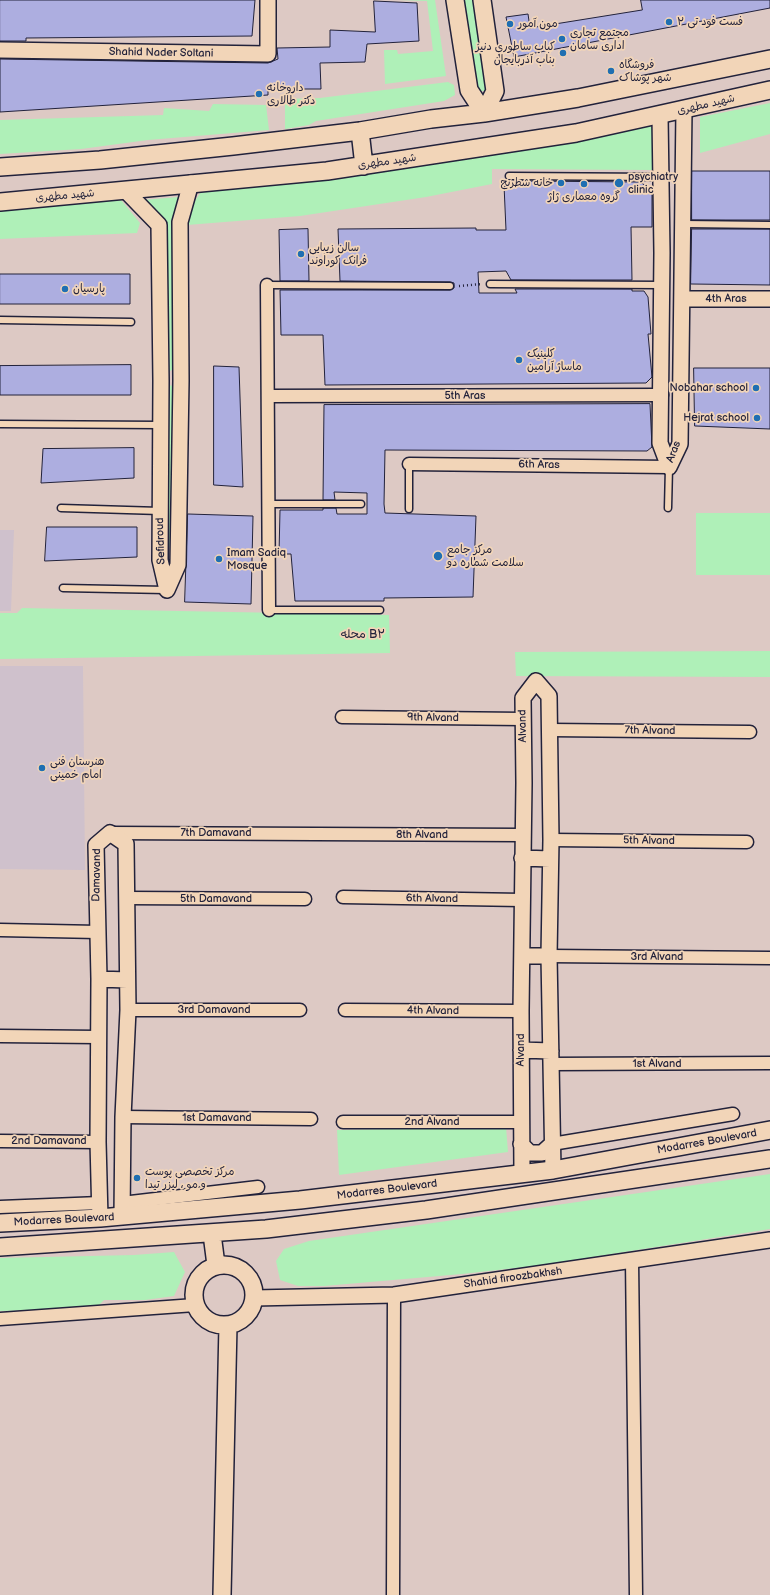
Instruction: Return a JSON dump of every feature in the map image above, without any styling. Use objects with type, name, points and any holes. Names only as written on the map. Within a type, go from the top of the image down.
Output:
[{"type":"main road","points":[[455,0],[469,90],[484,113]]},
{"type":"main road","points":[[482,0],[495,91],[484,113]]},
{"type":"main road","points":[[0,167],[100,160],[360,131],[431,119],[484,113],[578,98],[770,59]]},
{"type":"main road","name":"شهید مطهری","points":[[0,202],[319,172],[364,166],[576,133],[660,116],[684,109],[770,90]]},
{"type":"main road","points":[[360,131],[364,166]]},
{"type":"main road","name":"Modarres Boulevard","points":[[0,1223],[100,1211],[300,1200],[522,1174],[553,1170],[770,1130]]},
{"type":"main road","name":"Modarres Boulevard","points":[[0,1247],[266,1230],[426,1210],[770,1159]]},
{"type":"main road","points":[[212,1234],[216,1265]]},
{"type":"main road","points":[[226,1264],[235,1266],[244,1272],[250,1279],[254,1288],[254,1298],[252,1308],[246,1316],[237,1322],[228,1325],[208,1321],[200,1314],[195,1305],[193,1295],[199,1276],[207,1269],[216,1265],[226,1264]]},
{"type":"main road","points":[[222,1595],[228,1325]]},
{"type":"street","name":"Shahid Nader Soltani","points":[[0,50],[268,54],[268,0]]},
{"type":"street","name":"Aras","points":[[669,467],[680,444],[684,109]]},
{"type":"street","name":"Aras","points":[[660,116],[662,253],[662,396],[660,442],[669,467]]},
{"type":"street","points":[[660,147],[668,140],[678,140],[684,144]]},
{"type":"street","name":"Sefidroud","points":[[167,590],[178,565],[181,380],[180,222],[191,183]]},
{"type":"street","name":"Sefidroud","points":[[126,190],[159,225],[161,380],[160,560],[167,590]]},
{"type":"street","points":[[662,253],[683,253]]},
{"type":"street","points":[[267,285],[269,610]]},
{"type":"street","name":"4th Aras","points":[[682,299],[770,299]]},
{"type":"street","points":[[662,337],[682,338]]},
{"type":"street","points":[[161,380],[181,380]]},
{"type":"street","name":"5th Aras","points":[[268,396],[662,396]]},
{"type":"street","name":"6th Aras","points":[[409,464],[669,467]]},
{"type":"street","points":[[160,554],[178,555]]},
{"type":"street","name":"Alvand","points":[[522,1174],[520,1122],[522,835],[524,783],[523,698],[536,681],[549,696],[553,1170]]},
{"type":"street","name":"9th Alvand","points":[[342,717],[523,719]]},
{"type":"street","name":"7th Alvand","points":[[550,730],[750,732]]},
{"type":"street","points":[[524,783],[550,783]]},
{"type":"street","name":"7th Damavand","points":[[110,833],[322,834]]},
{"type":"street","name":"Damavand","points":[[100,1211],[98,1142],[99,979],[96,845],[110,833],[126,844],[128,1010],[123,1117],[122,1210]]},
{"type":"street","name":"8th Alvand","points":[[322,834],[522,835]]},
{"type":"street","name":"5th Alvand","points":[[551,840],[747,842]]},
{"type":"street","points":[[522,858],[550,859]]},
{"type":"street","name":"6th Alvand","points":[[343,897],[522,900]]},
{"type":"street","name":"5th Damavand","points":[[127,898],[305,899]]},
{"type":"street","points":[[0,930],[98,932]]},
{"type":"street","points":[[522,956],[550,956]]},
{"type":"street","name":"3rd Alvand","points":[[550,956],[767,958]]},
{"type":"street","points":[[99,979],[128,980]]},
{"type":"street","name":"3rd Damavand","points":[[128,1010],[300,1010]]},
{"type":"street","name":"4th Alvand","points":[[346,1010],[521,1011]]},
{"type":"street","points":[[0,1036],[98,1037]]},
{"type":"street","points":[[521,1050],[551,1058]]},
{"type":"street","name":"1st Alvand","points":[[551,1058],[767,1063]]},
{"type":"street","points":[[98,1084],[125,1086]]},
{"type":"street","points":[[521,1144],[530,1153],[542,1153],[552,1144],[733,1114]]},
{"type":"street","name":"1st Damavand","points":[[123,1117],[311,1119]]},
{"type":"street","name":"2nd Alvand","points":[[343,1122],[520,1122]]},
{"type":"street","name":"2nd Damavand","points":[[0,1141],[98,1142]]},
{"type":"street","points":[[122,1210],[258,1187]]},
{"type":"street","points":[[0,1206],[100,1211]]},
{"type":"street","name":"Shahid firoozbakhsh","points":[[254,1298],[394,1295],[770,1240]]},
{"type":"street","points":[[632,1260],[636,1595]]},
{"type":"street","points":[[393,1595],[394,1295]]},
{"type":"street","points":[[0,1319],[195,1305]]},
{"type":"lane","points":[[509,176],[660,177]]},
{"type":"lane","points":[[683,224],[770,224]]},
{"type":"lane","points":[[490,284],[662,285]]},
{"type":"lane","points":[[267,285],[450,286]]},
{"type":"lane","points":[[0,320],[132,322]]},
{"type":"lane","points":[[0,424],[160,425]]},
{"type":"lane","points":[[409,464],[409,509]]},
{"type":"lane","points":[[668,508],[669,467]]},
{"type":"lane","points":[[269,504],[361,504]]},
{"type":"lane","points":[[62,508],[160,511]]},
{"type":"lane","points":[[63,588],[167,590]]},
{"type":"lane","points":[[269,610],[380,610]]},
{"type":"path","points":[[450,286],[490,284]]},
{"type":"shaded area","points":[[0,530],[14,530],[11,611],[0,611]]},
{"type":"shaded area","name":"هنرستان فنی امام خمینی","points":[[0,666],[83,666],[85,870],[0,869]]},
{"type":"green space","points":[[399,0],[435,0],[446,76],[385,84],[384,50],[397,50],[398,54],[433,51],[427,1]]},
{"type":"green space","points":[[462,0],[473,0],[486,91],[476,91]]},
{"type":"green space","points":[[448,82],[454,85],[455,95],[444,101],[316,121],[309,125],[285,129],[285,99],[320,98]]},
{"type":"green space","points":[[770,103],[770,134],[700,153],[700,117]]},
{"type":"green space","points":[[213,104],[266,105],[269,130],[148,140],[81,149],[0,154],[0,120],[163,115],[164,108],[209,111]]},
{"type":"green space","points":[[645,123],[653,128],[653,170],[492,169],[492,184],[426,197],[300,216],[187,225],[191,207],[202,190]]},
{"type":"green space","points":[[179,197],[175,207],[174,230],[175,366],[168,372],[165,236],[142,200]]},
{"type":"green space","points":[[121,200],[140,223],[137,233],[0,239],[0,209]]},
{"type":"green space","points":[[166,385],[176,386],[173,546],[165,547]]},
{"type":"green space","points":[[696,513],[770,513],[770,575],[696,575]]},
{"type":"green space","points":[[22,608],[389,615],[390,653],[0,659],[0,613],[17,613]]},
{"type":"green space","points":[[770,651],[770,677],[516,676],[515,652]]},
{"type":"green space","points":[[506,1127],[508,1152],[339,1175],[337,1130]]},
{"type":"green space","points":[[770,1174],[770,1229],[542,1265],[462,1274],[324,1286],[298,1286],[280,1280],[276,1261],[284,1249],[309,1241]]},
{"type":"green space","points":[[174,1252],[185,1272],[174,1296],[145,1300],[104,1300],[95,1309],[0,1311],[0,1258],[134,1255]]},
{"type":"building","points":[[0,0],[255,0],[252,36],[26,38],[26,41],[0,41]]},
{"type":"building","points":[[641,0],[770,0],[770,8],[514,57],[506,17],[528,14],[530,28],[642,10]]},
{"type":"building","points":[[374,1],[417,3],[419,41],[367,44],[365,62],[320,63],[321,89],[268,89],[268,95],[0,112],[0,59],[268,63],[278,59],[277,48],[330,47],[330,30],[375,32]]},
{"type":"building","points":[[692,171],[770,171],[770,220],[692,220]]},
{"type":"building","points":[[521,181],[640,182],[652,190],[652,227],[631,227],[632,280],[511,280],[506,271],[478,272],[479,293],[517,293],[515,289],[632,289],[632,291],[644,291],[648,297],[651,334],[648,334],[652,377],[646,383],[325,385],[323,335],[281,335],[280,290],[450,290],[454,288],[454,283],[450,282],[340,281],[338,229],[476,228],[476,230],[506,230],[504,185],[521,184]]},
{"type":"building","points":[[308,229],[309,281],[280,281],[279,230]]},
{"type":"building","points":[[692,229],[770,229],[770,285],[691,284]]},
{"type":"building","name":"پارسیان","points":[[0,274],[130,274],[130,304],[0,304]]},
{"type":"building","points":[[131,365],[131,395],[0,395],[0,366]]},
{"type":"building","points":[[214,366],[239,367],[243,487],[214,485]]},
{"type":"building","points":[[694,368],[770,368],[770,429],[695,426]]},
{"type":"building","points":[[650,404],[652,447],[647,451],[385,450],[385,513],[476,516],[473,597],[384,598],[384,601],[295,601],[291,554],[279,554],[280,510],[323,510],[323,508],[336,508],[337,514],[367,514],[367,493],[334,492],[335,500],[323,500],[324,405]]},
{"type":"building","points":[[134,448],[134,478],[41,483],[43,449]]},
{"type":"building","name":"Imam Sadiq Mosque","points":[[188,514],[253,516],[251,604],[185,602]]},
{"type":"building","points":[[47,527],[137,527],[137,557],[45,561]]},
{"type":"place","name":"فست فود تی ۲","points":[[669,22]]},
{"type":"place","name":"مون آمور","points":[[510,24]]},
{"type":"place","name":"مجتمع تجاری اداری سامان","points":[[562,39]]},
{"type":"place","name":"کباب ساطوری دنیز بناب آذربایجان","points":[[563,53]]},
{"type":"place","name":"فروشگاه شهر پوشاک","points":[[611,71]]},
{"type":"place","name":"داروخانه دکتر طالاری","points":[[259,94]]},
{"type":"place","name":"خانه شطرنج","points":[[561,183]]},
{"type":"place","name":"psychiatry clinic","points":[[619,183]]},
{"type":"place","name":"گروه معماری ژاژ","points":[[584,184]]},
{"type":"place","name":"سالن زیبایی فرانک کوراوند","points":[[301,254]]},
{"type":"place","name":"پارسیان","points":[[65,289]]},
{"type":"place","name":"کلینیک ماساژ آرامین","points":[[519,360]]},
{"type":"place","name":"Nobahar school","points":[[756,388]]},
{"type":"place","name":"Hejrat school","points":[[757,418]]},
{"type":"place","name":"مرکز جامع سلامت شماره دو","points":[[438,556]]},
{"type":"place","name":"Imam Sadiq Mosque","points":[[219,559]]},
{"type":"place","name":"هنرستان فنی امام خمینی","points":[[42,768]]},
{"type":"place","name":"مرکز تخصصی پوست و مو ، لیزر تیدا","points":[[137,1178]]},
{"type":"district","name":"محله B۲","points":[[363,635]]}]
